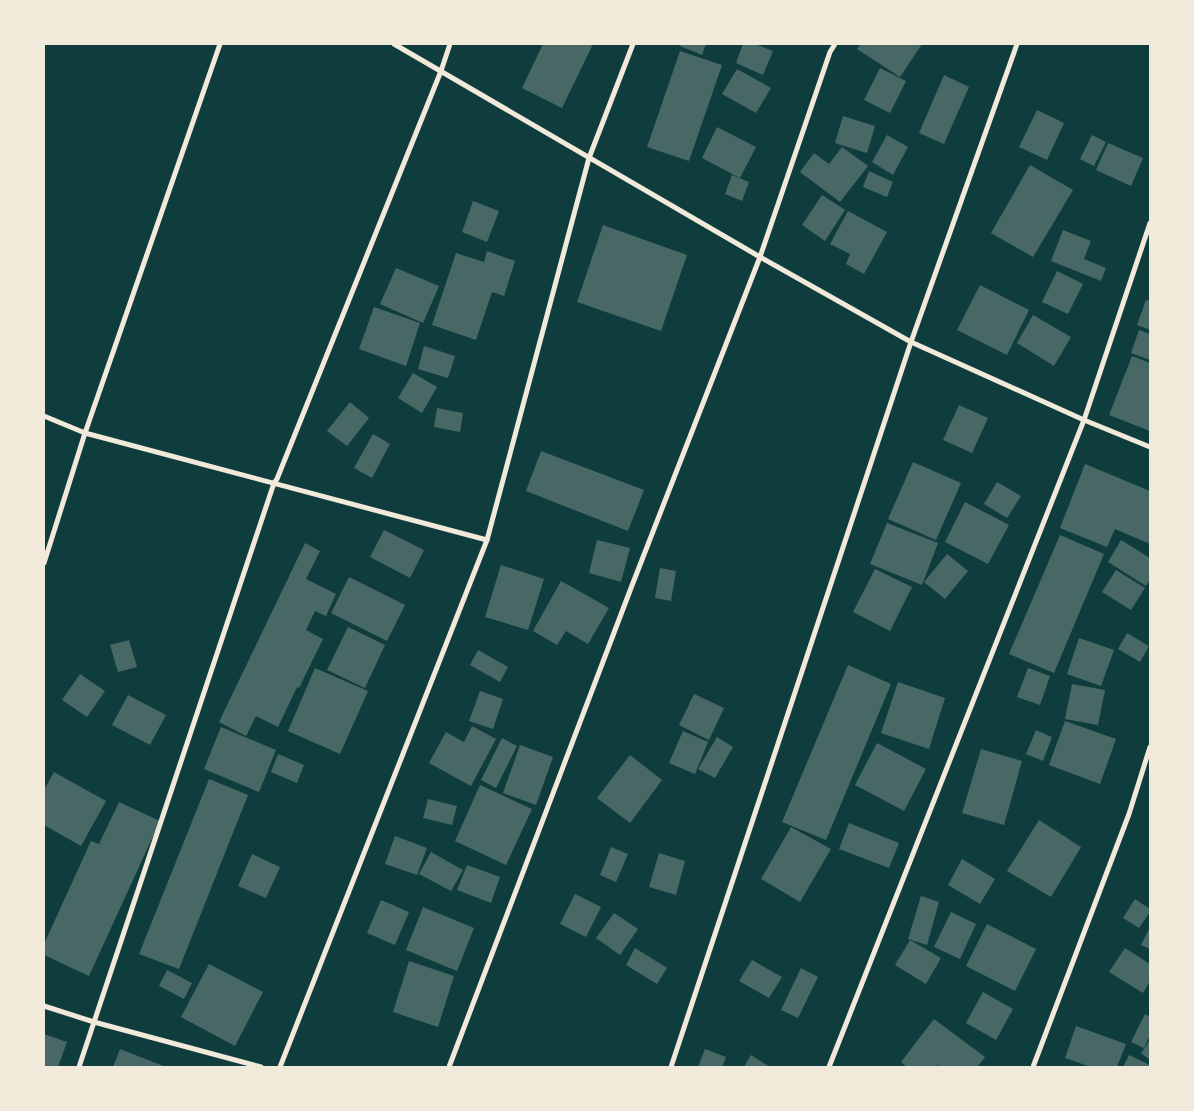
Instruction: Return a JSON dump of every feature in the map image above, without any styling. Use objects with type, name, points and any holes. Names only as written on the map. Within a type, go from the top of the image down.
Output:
[{"type":"street","points":[[44,563],[85,433],[220,44]]},
{"type":"street","points":[[394,44],[760,257],[911,342],[1084,420],[1150,447]]},
{"type":"street","points":[[79,1067],[274,483],[281,470],[441,71],[450,44]]},
{"type":"street","points":[[280,1067],[486,540],[590,158],[633,44]]},
{"type":"street","points":[[449,1067],[631,588],[760,257],[830,52],[835,44]]},
{"type":"street","points":[[671,1067],[911,342],[1017,44]]},
{"type":"street","points":[[829,1067],[1084,420],[1150,222]]},
{"type":"street","points":[[44,416],[85,433],[486,540]]},
{"type":"street","points":[[1033,1067],[1129,814],[1150,747]]},
{"type":"street","points":[[44,1006],[94,1022],[261,1067]]},
{"type":"building","points":[[543,44],[593,44],[562,108],[522,88]]},
{"type":"building","points":[[681,44],[706,44],[702,55],[680,46]]},
{"type":"building","points":[[743,44],[755,44],[773,51],[763,75],[736,63]]},
{"type":"building","points":[[861,44],[922,44],[900,77],[857,49]]},
{"type":"building","points":[[680,51],[722,65],[689,161],[647,147]]},
{"type":"building","points":[[880,68],[906,81],[890,113],[864,100]]},
{"type":"building","points":[[737,69],[771,88],[756,113],[722,94]]},
{"type":"building","points":[[944,75],[969,87],[944,144],[919,133]]},
{"type":"building","points":[[1037,110],[1064,123],[1047,160],[1019,147]]},
{"type":"building","points":[[843,116],[875,126],[867,153],[835,143]]},
{"type":"building","points":[[717,127],[756,147],[740,178],[702,158]]},
{"type":"building","points":[[887,135],[908,147],[893,175],[872,162]]},
{"type":"building","points":[[1092,135],[1106,142],[1094,166],[1080,159]]},
{"type":"building","points":[[1108,143],[1143,158],[1131,186],[1096,170]]},
{"type":"building","points":[[842,147],[868,166],[840,202],[800,172],[814,153],[829,164]]},
{"type":"building","points":[[1030,165],[1073,190],[1033,257],[991,233]]},
{"type":"building","points":[[869,171],[893,182],[887,197],[863,187]]},
{"type":"building","points":[[732,175],[749,182],[742,201],[725,194]]},
{"type":"building","points":[[822,195],[845,210],[825,241],[802,225]]},
{"type":"building","points":[[473,201],[499,211],[487,242],[462,232]]},
{"type":"building","points":[[848,211],[887,232],[864,274],[846,264],[850,254],[830,244]]},
{"type":"building","points":[[603,225],[687,255],[661,331],[577,302]]},
{"type":"building","points":[[1063,230],[1091,241],[1084,259],[1106,268],[1101,281],[1051,261]]},
{"type":"building","points":[[487,251],[515,261],[504,296],[492,292],[476,340],[432,325],[456,253],[484,262]]},
{"type":"building","points":[[396,268],[439,286],[423,323],[380,304]]},
{"type":"building","points":[[1057,271],[1083,284],[1068,314],[1042,302]]},
{"type":"building","points":[[980,285],[1029,310],[1007,355],[957,330]]},
{"type":"building","points":[[1146,300],[1150,301],[1150,330],[1137,325]]},
{"type":"building","points":[[374,307],[420,323],[406,366],[359,349]]},
{"type":"building","points":[[1033,315],[1071,337],[1054,366],[1017,343]]},
{"type":"building","points":[[1139,330],[1150,334],[1150,360],[1131,353]]},
{"type":"building","points":[[424,346],[455,356],[448,378],[418,369]]},
{"type":"building","points":[[1132,356],[1150,363],[1150,431],[1109,415]]},
{"type":"building","points":[[413,373],[437,387],[422,413],[398,398]]},
{"type":"building","points":[[350,402],[369,418],[347,446],[327,431]]},
{"type":"building","points":[[959,405],[988,418],[972,453],[943,440]]},
{"type":"building","points":[[437,408],[463,413],[460,432],[434,427]]},
{"type":"building","points":[[373,434],[390,444],[372,478],[354,468]]},
{"type":"building","points":[[541,451],[644,490],[628,531],[526,491]]},
{"type":"building","points":[[913,462],[961,483],[936,540],[888,519]]},
{"type":"building","points":[[1085,464],[1150,491],[1150,544],[1115,529],[1107,547],[1060,528]]},
{"type":"building","points":[[997,482],[1021,496],[1007,518],[984,504]]},
{"type":"building","points":[[965,502],[1009,525],[988,564],[945,542]]},
{"type":"building","points":[[887,523],[938,543],[922,585],[870,564]]},
{"type":"building","points":[[384,530],[424,550],[410,578],[370,557]]},
{"type":"building","points":[[1060,535],[1104,554],[1054,673],[1009,654]]},
{"type":"building","points":[[597,540],[630,548],[621,582],[589,573]]},
{"type":"building","points":[[1121,540],[1150,558],[1150,580],[1146,586],[1108,562]]},
{"type":"building","points":[[305,543],[320,551],[306,579],[336,594],[326,616],[315,611],[306,630],[323,639],[278,727],[256,716],[246,736],[219,722]]},
{"type":"building","points":[[947,554],[968,571],[945,599],[924,582]]},
{"type":"building","points":[[501,565],[544,579],[528,630],[485,617]]},
{"type":"building","points":[[660,568],[676,571],[671,601],[655,598]]},
{"type":"building","points":[[875,569],[912,587],[890,631],[853,612]]},
{"type":"building","points":[[1116,570],[1145,588],[1131,610],[1102,592]]},
{"type":"building","points":[[349,577],[405,605],[387,641],[331,613]]},
{"type":"building","points":[[561,581],[609,608],[588,644],[566,631],[557,645],[533,631]]},
{"type":"building","points":[[348,627],[385,645],[365,688],[327,670]]},
{"type":"building","points":[[1127,633],[1149,646],[1140,662],[1118,649]]},
{"type":"building","points":[[1079,638],[1114,650],[1101,686],[1067,674]]},
{"type":"building","points":[[129,640],[137,667],[118,672],[110,645]]},
{"type":"building","points":[[478,650],[508,667],[500,682],[470,665]]},
{"type":"building","points":[[848,665],[891,684],[826,840],[782,822]]},
{"type":"building","points":[[315,668],[368,691],[340,754],[288,731]]},
{"type":"building","points":[[1028,668],[1050,676],[1040,705],[1017,697]]},
{"type":"building","points":[[80,674],[105,691],[87,717],[62,700]]},
{"type":"building","points":[[898,682],[945,698],[929,749],[881,733]]},
{"type":"building","points":[[1072,684],[1105,690],[1098,725],[1065,719]]},
{"type":"building","points":[[480,691],[503,699],[493,729],[469,721]]},
{"type":"building","points":[[694,694],[724,708],[709,740],[679,725]]},
{"type":"building","points":[[128,695],[166,715],[150,745],[112,725]]},
{"type":"building","points":[[1065,721],[1116,739],[1100,784],[1049,765]]},
{"type":"building","points":[[472,726],[496,739],[471,786],[429,763],[446,732],[464,742]]},
{"type":"building","points":[[221,727],[276,750],[259,792],[204,769]]},
{"type":"building","points":[[1036,730],[1052,737],[1043,761],[1026,754]]},
{"type":"building","points":[[683,731],[708,742],[695,774],[669,763]]},
{"type":"building","points":[[717,737],[733,747],[715,778],[698,769]]},
{"type":"building","points":[[502,738],[517,746],[496,788],[481,780]]},
{"type":"building","points":[[877,743],[926,769],[904,811],[855,785]]},
{"type":"building","points":[[520,745],[553,757],[536,805],[503,793]]},
{"type":"building","points":[[981,749],[1022,761],[1004,825],[962,813]]},
{"type":"building","points":[[278,754],[304,765],[297,783],[271,772]]},
{"type":"building","points":[[630,755],[662,780],[630,823],[597,798]]},
{"type":"building","points":[[54,772],[106,801],[81,846],[44,825],[44,790]]},
{"type":"building","points":[[209,779],[248,795],[179,969],[139,954]]},
{"type":"building","points":[[480,785],[532,809],[506,865],[455,841]]},
{"type":"building","points":[[428,799],[457,806],[452,825],[423,818]]},
{"type":"building","points":[[119,802],[160,821],[89,976],[44,955],[44,944],[91,841],[99,844]]},
{"type":"building","points":[[1039,820],[1081,847],[1051,897],[1007,871]]},
{"type":"building","points":[[849,823],[899,843],[889,868],[839,849]]},
{"type":"building","points":[[791,827],[831,849],[800,902],[761,879]]},
{"type":"building","points":[[395,836],[427,848],[417,875],[385,864]]},
{"type":"building","points":[[611,847],[628,854],[616,882],[600,875]]},
{"type":"building","points":[[431,852],[463,870],[451,891],[419,874]]},
{"type":"building","points":[[659,853],[685,861],[676,895],[649,887]]},
{"type":"building","points":[[252,854],[280,867],[266,898],[238,886]]},
{"type":"building","points":[[962,859],[995,879],[980,904],[948,885]]},
{"type":"building","points":[[467,865],[500,877],[491,903],[457,890]]},
{"type":"building","points":[[575,894],[601,907],[586,937],[560,924]]},
{"type":"building","points":[[921,896],[939,902],[927,945],[908,939]]},
{"type":"building","points":[[1135,899],[1150,909],[1150,912],[1139,928],[1123,918]]},
{"type":"building","points":[[381,900],[409,912],[395,945],[367,933]]},
{"type":"building","points":[[423,907],[474,928],[457,971],[406,950]]},
{"type":"building","points":[[951,912],[976,924],[960,959],[934,947]]},
{"type":"building","points":[[614,913],[638,929],[620,955],[596,938]]},
{"type":"building","points":[[987,924],[1036,949],[1015,991],[966,966]]},
{"type":"building","points":[[1150,927],[1150,949],[1141,945]]},
{"type":"building","points":[[910,940],[941,958],[926,984],[895,965]]},
{"type":"building","points":[[635,948],[667,968],[657,984],[626,965]]},
{"type":"building","points":[[1125,948],[1150,964],[1150,981],[1143,993],[1109,972]]},
{"type":"building","points":[[752,960],[782,977],[769,998],[739,981]]},
{"type":"building","points":[[409,961],[454,976],[438,1027],[393,1012]]},
{"type":"building","points":[[209,964],[263,992],[235,1046],[181,1017]]},
{"type":"building","points":[[801,968],[818,977],[798,1018],[781,1010]]},
{"type":"building","points":[[167,970],[192,983],[184,999],[159,986]]},
{"type":"building","points":[[983,992],[1013,1009],[996,1040],[966,1023]]},
{"type":"building","points":[[1145,1014],[1150,1017],[1150,1035],[1144,1048],[1131,1042]]},
{"type":"building","points":[[934,1019],[985,1057],[977,1067],[941,1067],[937,1065],[935,1067],[907,1067],[901,1062]]},
{"type":"building","points":[[1076,1026],[1126,1044],[1117,1067],[1091,1067],[1065,1058]]},
{"type":"building","points":[[44,1034],[67,1042],[58,1067],[44,1067]]},
{"type":"building","points":[[1150,1040],[1150,1060],[1141,1053]]},
{"type":"building","points":[[120,1049],[166,1067],[113,1067]]},
{"type":"building","points":[[705,1049],[726,1057],[722,1067],[698,1067]]},
{"type":"building","points":[[751,1055],[770,1067],[744,1067]]},
{"type":"building","points":[[1129,1055],[1150,1065],[1150,1067],[1123,1067]]}]
